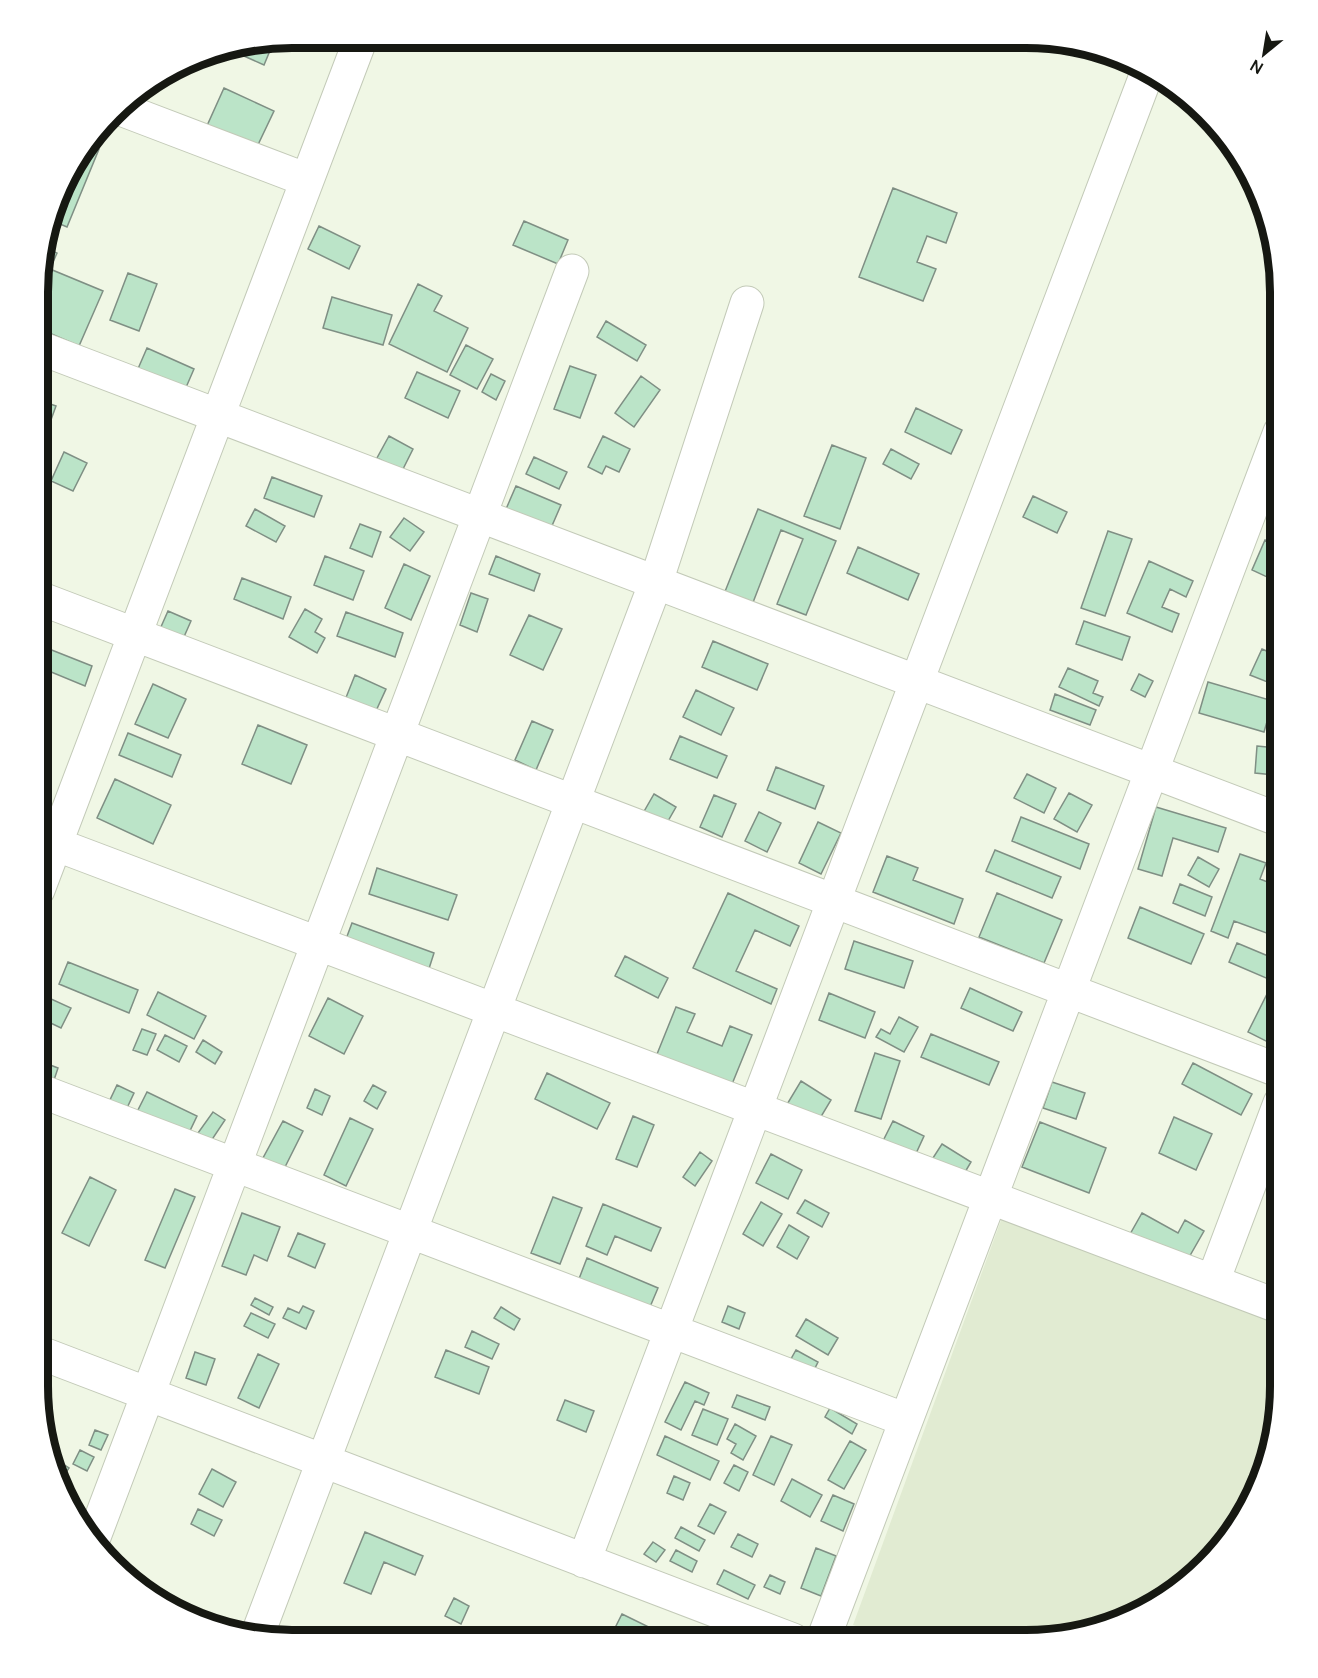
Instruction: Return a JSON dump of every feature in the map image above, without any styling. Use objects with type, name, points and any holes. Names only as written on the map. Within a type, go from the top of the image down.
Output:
[{"type":"street","points":[[48,840],[135,635],[357,48]]},
{"type":"street","points":[[584,1560],[1145,79]]},
{"type":"street","points":[[128,112],[307,180]]},
{"type":"street","points":[[96,1530],[572,271]]},
{"type":"street","points":[[260,1628],[656,582],[747,303]]},
{"type":"street","points":[[48,351],[1270,816]]},
{"type":"street","points":[[828,1630],[1270,458]]},
{"type":"street","points":[[48,601],[1270,1067]]},
{"type":"street","points":[[48,842],[1270,1303]]},
{"type":"street","points":[[48,1094],[906,1420]]},
{"type":"street","points":[[1213,1281],[1270,1130]]},
{"type":"street","points":[[48,1356],[767,1630]]},
{"type":"shaded area","points":[[1004,1212],[1270,1309],[1268,1418],[1257,1464],[1245,1494],[1229,1521],[1209,1547],[1187,1569],[1161,1589],[1134,1605],[1104,1617],[1058,1628],[867,1630],[853,1625]]},
{"type":"building","points":[[271,49],[264,65],[239,54]]},
{"type":"building","points":[[224,88],[274,111],[255,151],[206,128]]},
{"type":"building","points":[[96,148],[99,149],[67,227],[58,223],[61,214],[73,184]]},
{"type":"building","points":[[893,188],[957,213],[946,243],[927,236],[917,262],[936,269],[923,301],[859,277]]},
{"type":"building","points":[[524,221],[568,240],[558,264],[513,245]]},
{"type":"building","points":[[319,226],[360,246],[349,269],[308,249]]},
{"type":"building","points":[[52,251],[57,253],[50,269],[103,291],[79,346],[48,332],[48,292],[50,260]]},
{"type":"building","points":[[128,273],[157,284],[139,331],[110,320]]},
{"type":"building","points":[[418,284],[442,296],[434,311],[468,328],[447,372],[389,344]]},
{"type":"building","points":[[332,297],[392,315],[383,345],[323,328]]},
{"type":"building","points":[[606,321],[646,345],[637,361],[597,337]]},
{"type":"building","points":[[466,345],[493,359],[477,389],[450,375]]},
{"type":"building","points":[[147,348],[194,369],[184,392],[137,371]]},
{"type":"building","points":[[570,366],[596,375],[580,418],[554,409]]},
{"type":"building","points":[[417,372],[460,391],[448,418],[405,398]]},
{"type":"building","points":[[491,374],[505,381],[496,400],[482,392]]},
{"type":"building","points":[[641,376],[660,390],[634,427],[615,413]]},
{"type":"building","points":[[48,403],[56,406],[48,428]]},
{"type":"building","points":[[916,408],[962,430],[951,454],[905,432]]},
{"type":"building","points":[[389,436],[413,449],[402,471],[377,458]]},
{"type":"building","points":[[603,436],[630,449],[619,472],[606,466],[602,474],[588,467]]},
{"type":"building","points":[[832,445],[866,458],[840,529],[804,516]]},
{"type":"building","points":[[891,449],[919,464],[911,479],[883,464]]},
{"type":"building","points":[[64,452],[87,463],[73,491],[51,481]]},
{"type":"building","points":[[534,457],[567,472],[559,489],[526,474]]},
{"type":"building","points":[[272,477],[322,496],[314,517],[264,498]]},
{"type":"building","points":[[516,486],[561,505],[551,528],[506,509]]},
{"type":"building","points":[[1033,496],[1067,512],[1057,533],[1023,517]]},
{"type":"building","points":[[255,509],[285,526],[276,542],[246,526]]},
{"type":"building","points":[[758,509],[836,541],[806,615],[777,604],[803,539],[781,530],[752,605],[724,594]]},
{"type":"building","points":[[404,518],[424,532],[410,551],[390,537]]},
{"type":"building","points":[[360,524],[381,532],[372,557],[350,548]]},
{"type":"building","points":[[1108,531],[1132,539],[1105,616],[1081,608]]},
{"type":"building","points":[[1265,540],[1270,542],[1270,578],[1252,570]]},
{"type":"building","points":[[858,547],[919,574],[908,600],[847,573]]},
{"type":"building","points":[[325,556],[364,571],[353,600],[314,585]]},
{"type":"building","points":[[496,556],[540,574],[534,591],[489,574]]},
{"type":"building","points":[[1149,561],[1193,581],[1186,597],[1170,589],[1162,607],[1179,614],[1172,632],[1127,613]]},
{"type":"building","points":[[404,564],[430,576],[411,620],[385,608]]},
{"type":"building","points":[[242,578],[291,597],[283,619],[234,599]]},
{"type":"building","points":[[471,593],[488,599],[477,632],[460,625]]},
{"type":"building","points":[[305,609],[322,619],[315,632],[325,638],[317,653],[289,637]]},
{"type":"building","points":[[168,611],[191,621],[183,639],[160,629]]},
{"type":"building","points":[[346,612],[403,633],[395,657],[337,636]]},
{"type":"building","points":[[529,615],[562,629],[543,670],[510,655]]},
{"type":"building","points":[[1084,621],[1130,637],[1122,660],[1076,644]]},
{"type":"building","points":[[713,641],[768,664],[757,690],[702,667]]},
{"type":"building","points":[[48,649],[92,666],[85,686],[48,671]]},
{"type":"building","points":[[1262,649],[1270,653],[1270,683],[1250,675]]},
{"type":"building","points":[[1068,668],[1098,681],[1093,693],[1103,697],[1099,706],[1059,687]]},
{"type":"building","points":[[1139,674],[1153,681],[1145,697],[1131,690]]},
{"type":"building","points":[[355,675],[386,689],[375,713],[345,700]]},
{"type":"building","points":[[1208,682],[1270,700],[1270,711],[1264,732],[1199,713]]},
{"type":"building","points":[[153,684],[186,699],[168,738],[135,724]]},
{"type":"building","points":[[696,690],[734,708],[721,735],[683,717]]},
{"type":"building","points":[[1055,694],[1096,710],[1090,725],[1050,710]]},
{"type":"building","points":[[532,721],[553,730],[536,770],[515,760]]},
{"type":"building","points":[[258,725],[307,745],[291,784],[242,764]]},
{"type":"building","points":[[128,733],[181,755],[172,777],[119,755]]},
{"type":"building","points":[[680,736],[727,756],[717,778],[670,759]]},
{"type":"building","points":[[1257,746],[1270,747],[1270,775],[1255,773]]},
{"type":"building","points":[[776,767],[824,786],[815,809],[767,790]]},
{"type":"building","points":[[1027,774],[1056,788],[1044,813],[1014,798]]},
{"type":"building","points":[[115,779],[171,805],[153,844],[97,818]]},
{"type":"building","points":[[1069,793],[1092,805],[1077,832],[1054,819]]},
{"type":"building","points":[[654,794],[676,807],[664,828],[642,815]]},
{"type":"building","points":[[714,795],[736,804],[722,837],[700,827]]},
{"type":"building","points":[[1156,807],[1226,828],[1218,852],[1173,838],[1162,876],[1138,869]]},
{"type":"building","points":[[759,812],[781,823],[767,852],[745,841]]},
{"type":"building","points":[[1021,817],[1089,844],[1080,869],[1012,841]]},
{"type":"building","points":[[818,822],[841,833],[821,874],[799,863]]},
{"type":"building","points":[[995,850],[1061,877],[1052,898],[986,871]]},
{"type":"building","points":[[1240,854],[1266,863],[1260,879],[1270,883],[1270,934],[1234,921],[1228,938],[1211,931]]},
{"type":"building","points":[[887,856],[918,868],[913,880],[963,899],[954,924],[873,892]]},
{"type":"building","points":[[1198,857],[1219,869],[1209,887],[1188,875]]},
{"type":"building","points":[[377,868],[457,895],[448,920],[369,894]]},
{"type":"building","points":[[1180,884],[1212,897],[1205,916],[1173,903]]},
{"type":"building","points":[[728,893],[799,926],[790,946],[755,930],[736,971],[777,989],[771,1004],[693,968]]},
{"type":"building","points":[[997,893],[1062,920],[1044,963],[979,937]]},
{"type":"building","points":[[1140,907],[1204,934],[1191,964],[1128,938]]},
{"type":"building","points":[[352,923],[434,953],[426,978],[343,947]]},
{"type":"building","points":[[854,941],[913,961],[904,988],[845,969]]},
{"type":"building","points":[[1237,943],[1270,957],[1270,980],[1229,962]]},
{"type":"building","points":[[625,956],[668,978],[658,998],[615,976]]},
{"type":"building","points":[[68,962],[138,990],[129,1013],[59,984]]},
{"type":"building","points":[[970,988],[1022,1012],[1013,1031],[961,1008]]},
{"type":"building","points":[[158,992],[206,1016],[194,1039],[147,1015]]},
{"type":"building","points":[[1268,992],[1270,993],[1270,1043],[1248,1032]]},
{"type":"building","points":[[829,993],[875,1012],[865,1038],[819,1020]]},
{"type":"building","points":[[48,998],[71,1008],[61,1028],[48,1022]]},
{"type":"building","points":[[328,998],[363,1016],[344,1054],[309,1036]]},
{"type":"building","points":[[676,1007],[695,1014],[687,1032],[722,1046],[730,1026],[752,1035],[728,1094],[653,1064]]},
{"type":"building","points":[[899,1017],[918,1027],[904,1052],[876,1037],[881,1029],[890,1034]]},
{"type":"building","points":[[142,1029],[156,1034],[147,1055],[133,1050]]},
{"type":"building","points":[[931,1034],[999,1062],[989,1085],[921,1057]]},
{"type":"building","points":[[165,1035],[187,1046],[179,1062],[157,1050]]},
{"type":"building","points":[[203,1040],[222,1052],[215,1064],[196,1052]]},
{"type":"building","points":[[875,1053],[900,1061],[881,1119],[855,1111]]},
{"type":"building","points":[[1193,1063],[1252,1094],[1241,1115],[1182,1084]]},
{"type":"building","points":[[48,1064],[58,1068],[52,1086],[48,1085]]},
{"type":"building","points":[[547,1073],[610,1103],[597,1129],[535,1099]]},
{"type":"building","points":[[801,1081],[831,1100],[816,1125],[786,1106]]},
{"type":"building","points":[[1052,1082],[1085,1093],[1076,1119],[1043,1108]]},
{"type":"building","points":[[117,1085],[134,1093],[126,1110],[109,1102]]},
{"type":"building","points":[[373,1085],[386,1092],[377,1109],[364,1101]]},
{"type":"building","points":[[315,1089],[330,1096],[322,1115],[307,1108]]},
{"type":"building","points":[[147,1092],[197,1116],[187,1137],[137,1112]]},
{"type":"building","points":[[213,1112],[225,1120],[211,1141],[198,1133]]},
{"type":"building","points":[[633,1116],[654,1125],[637,1167],[616,1159]]},
{"type":"building","points":[[1174,1117],[1212,1134],[1196,1170],[1159,1153]]},
{"type":"building","points":[[350,1118],[373,1129],[346,1186],[324,1175]]},
{"type":"building","points":[[283,1121],[303,1131],[284,1169],[263,1158]]},
{"type":"building","points":[[893,1121],[924,1136],[913,1160],[881,1145]]},
{"type":"building","points":[[1040,1122],[1106,1148],[1089,1193],[1022,1167]]},
{"type":"building","points":[[942,1144],[971,1162],[961,1179],[931,1161]]},
{"type":"building","points":[[700,1152],[712,1161],[695,1186],[683,1177]]},
{"type":"building","points":[[771,1154],[802,1170],[788,1199],[756,1183]]},
{"type":"building","points":[[90,1177],[116,1190],[89,1246],[62,1233]]},
{"type":"building","points":[[175,1189],[195,1197],[165,1268],[145,1260]]},
{"type":"building","points":[[553,1197],[582,1208],[560,1264],[531,1253]]},
{"type":"building","points":[[805,1200],[829,1213],[822,1227],[797,1213]]},
{"type":"building","points":[[761,1202],[782,1214],[763,1246],[743,1234]]},
{"type":"building","points":[[603,1204],[661,1228],[651,1251],[615,1236],[607,1255],[586,1246]]},
{"type":"building","points":[[242,1213],[280,1227],[267,1261],[254,1255],[246,1275],[222,1266]]},
{"type":"building","points":[[1142,1213],[1178,1233],[1185,1220],[1204,1231],[1184,1266],[1129,1236]]},
{"type":"building","points":[[789,1225],[809,1237],[797,1259],[777,1247]]},
{"type":"building","points":[[298,1233],[325,1244],[315,1268],[288,1256]]},
{"type":"building","points":[[587,1258],[658,1288],[647,1314],[577,1284]]},
{"type":"building","points":[[255,1298],[273,1307],[269,1315],[251,1305]]},
{"type":"building","points":[[303,1306],[314,1311],[306,1329],[283,1318],[288,1308],[299,1313]]},
{"type":"building","points":[[728,1306],[745,1313],[739,1329],[722,1322]]},
{"type":"building","points":[[501,1307],[520,1319],[514,1330],[494,1318]]},
{"type":"building","points":[[251,1313],[275,1324],[268,1338],[244,1326]]},
{"type":"building","points":[[806,1319],[838,1338],[828,1355],[796,1336]]},
{"type":"building","points":[[472,1331],[499,1344],[492,1359],[465,1347]]},
{"type":"building","points":[[446,1350],[489,1367],[479,1394],[435,1377]]},
{"type":"building","points":[[796,1350],[818,1362],[810,1378],[787,1366]]},
{"type":"building","points":[[195,1352],[215,1359],[206,1385],[186,1378]]},
{"type":"building","points":[[258,1354],[279,1364],[259,1408],[238,1398]]},
{"type":"building","points":[[685,1382],[709,1393],[704,1405],[695,1401],[681,1430],[665,1422]]},
{"type":"building","points":[[737,1395],[770,1407],[765,1420],[732,1407]]},
{"type":"building","points":[[565,1400],[594,1411],[586,1432],[557,1420]]},
{"type":"building","points":[[830,1408],[857,1424],[852,1434],[825,1417]]},
{"type":"building","points":[[703,1409],[728,1419],[717,1445],[692,1435]]},
{"type":"building","points":[[735,1424],[756,1436],[743,1460],[731,1453],[736,1444],[727,1439]]},
{"type":"building","points":[[95,1430],[108,1435],[101,1450],[89,1445]]},
{"type":"building","points":[[665,1436],[719,1461],[710,1480],[657,1455]]},
{"type":"building","points":[[771,1436],[792,1445],[774,1485],[753,1475]]},
{"type":"building","points":[[850,1441],[866,1450],[844,1489],[828,1480]]},
{"type":"building","points":[[80,1450],[94,1457],[87,1471],[73,1464]]},
{"type":"building","points":[[60,1462],[69,1468],[65,1474]]},
{"type":"building","points":[[734,1465],[748,1472],[739,1491],[724,1483]]},
{"type":"building","points":[[212,1469],[236,1482],[223,1507],[199,1494]]},
{"type":"building","points":[[674,1476],[690,1483],[683,1500],[667,1493]]},
{"type":"building","points":[[792,1479],[822,1495],[810,1517],[781,1501]]},
{"type":"building","points":[[833,1495],[854,1504],[843,1531],[821,1521]]},
{"type":"building","points":[[710,1504],[726,1512],[714,1534],[698,1526]]},
{"type":"building","points":[[198,1509],[222,1520],[214,1536],[191,1524]]},
{"type":"building","points":[[681,1527],[705,1540],[699,1551],[675,1538]]},
{"type":"building","points":[[365,1532],[423,1556],[415,1575],[384,1562],[371,1594],[344,1583]]},
{"type":"building","points":[[738,1534],[758,1544],[752,1557],[731,1547]]},
{"type":"building","points":[[653,1542],[665,1550],[656,1562],[644,1554]]},
{"type":"building","points":[[816,1548],[836,1556],[821,1596],[801,1588]]},
{"type":"building","points":[[676,1550],[697,1561],[692,1572],[670,1561]]},
{"type":"building","points":[[724,1570],[755,1585],[748,1599],[717,1584]]},
{"type":"building","points":[[770,1575],[785,1582],[780,1594],[764,1587]]},
{"type":"building","points":[[454,1598],[469,1606],[461,1624],[445,1616]]},
{"type":"building","points":[[622,1614],[655,1630],[614,1630]]}]
